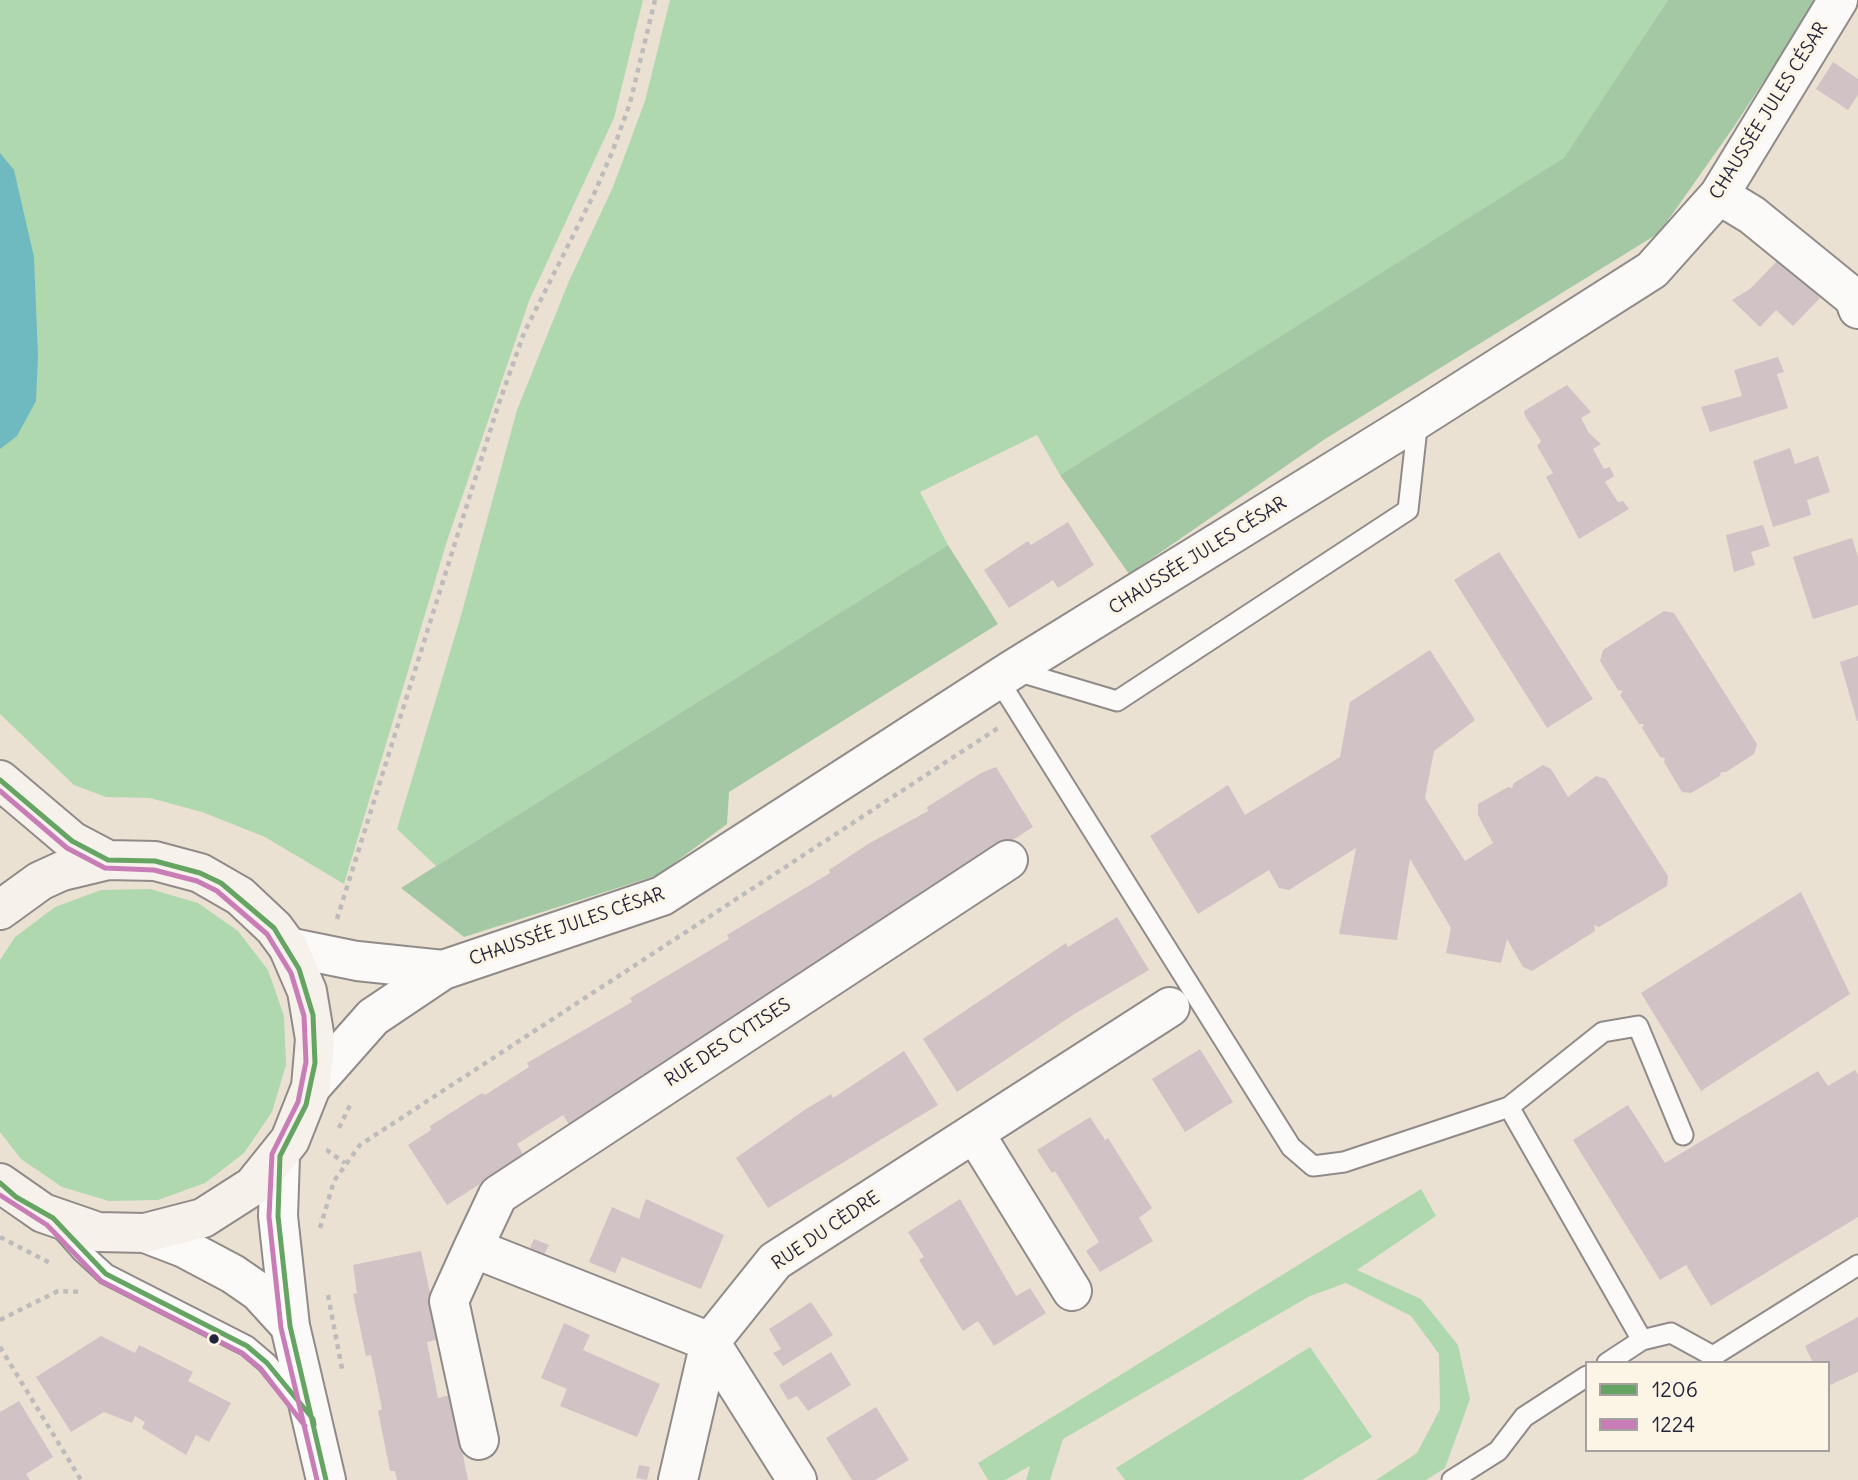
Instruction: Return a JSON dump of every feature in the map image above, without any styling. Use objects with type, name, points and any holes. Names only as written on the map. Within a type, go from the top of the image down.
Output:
[{"type":"main road","points":[[0,780],[72,841],[108,860]]},
{"type":"main road","points":[[0,910],[20,894],[62,871],[108,860],[155,861],[200,873],[240,896],[274,929],[288,947],[299,969],[313,1015],[315,1063],[311,1087],[299,1123],[280,1156],[253,1186],[220,1209],[184,1225],[145,1233],[98,1232],[48,1216],[0,1183]]},
{"type":"main road","points":[[4,1233],[48,1216]]},
{"type":"street","name":"CHAUSSÉE JULES CÉSAR","points":[[311,1087],[373,1017],[443,970],[662,896],[1005,674],[1419,419],[1652,270],[1719,195],[1838,0]]},
{"type":"street","points":[[1719,195],[1752,215],[1854,298],[1858,309]]},
{"type":"street","name":"RUE DES CYTISES","points":[[479,1440],[449,1301],[498,1195],[1008,860]]},
{"type":"street","name":"CHAUSSÉE JULES CÉSAR","points":[[288,947],[357,961],[443,970]]},
{"type":"street","name":"RUE DU CÈDRE","points":[[678,1480],[710,1342],[775,1261],[1170,1007]]},
{"type":"street","points":[[975,1134],[1072,1291]]},
{"type":"street","points":[[280,1156],[278,1216],[290,1326],[326,1480]]},
{"type":"street","points":[[145,1233],[184,1248],[233,1274],[265,1298],[290,1326]]},
{"type":"street","points":[[473,1248],[710,1342],[797,1480]]},
{"type":"lane","points":[[1005,674],[1117,701],[1408,510],[1419,419]]},
{"type":"lane","points":[[1005,674],[1021,713],[1291,1147],[1313,1166],[1344,1162],[1509,1107],[1603,1032],[1638,1026],[1683,1135]]},
{"type":"lane","points":[[1509,1107],[1642,1340]]},
{"type":"lane","points":[[48,1216],[106,1274],[247,1346],[267,1363],[313,1419]]},
{"type":"lane","points":[[1610,1361],[1642,1340],[1671,1333],[1713,1356],[1858,1265]]},
{"type":"lane","points":[[1452,1480],[1498,1451],[1524,1417],[1585,1377]]},
{"type":"path","points":[[334,925],[498,406],[524,333],[594,194],[613,150],[630,103],[656,0]]},
{"type":"path","points":[[319,1231],[326,1202],[345,1163],[360,1145],[1021,713]]},
{"type":"path","points":[[345,1163],[328,1151],[356,1093]]},
{"type":"path","points":[[0,1249],[4,1233]]},
{"type":"path","points":[[327,1288],[343,1370]]},
{"type":"path","points":[[0,1320],[58,1291],[84,1292]]},
{"type":"path","points":[[0,1347],[81,1480]]},
{"type":"green space","points":[[0,0],[643,0],[614,118],[529,301],[447,541],[344,884],[265,837],[202,812],[150,798],[106,797],[74,785],[0,714]]},
{"type":"green space","points":[[670,0],[1668,0],[1565,158],[1060,475],[1037,435],[920,492],[948,545],[436,866],[397,829],[460,619],[517,410],[569,281],[613,187],[645,101]]},
{"type":"green space","points":[[1668,0],[1817,0],[1733,128],[1659,233],[1325,439],[1129,574],[1060,475],[1564,158]]},
{"type":"green space","points":[[948,545],[998,624],[729,792],[727,824],[658,875],[464,937],[401,888]]},
{"type":"green space","points":[[150,889],[198,903],[238,931],[268,970],[284,1016],[286,1065],[272,1112],[244,1153],[205,1183],[158,1200],[109,1201],[62,1187],[21,1159],[0,1132],[0,960],[15,937],[55,907],[101,890]]},
{"type":"green space","points":[[1421,1189],[1436,1216],[1357,1270],[1421,1299],[1458,1345],[1470,1399],[1445,1468],[1426,1480],[1376,1480],[1417,1453],[1440,1409],[1439,1354],[1411,1316],[1346,1283],[1310,1296],[1063,1439],[1050,1480],[1026,1480],[1030,1466],[1005,1480],[988,1480],[978,1463]]},
{"type":"green space","points":[[1310,1347],[1372,1437],[1302,1480],[1125,1480],[1116,1468]]},
{"type":"water","points":[[0,153],[14,170],[34,257],[38,356],[36,401],[17,436],[0,449]]},
{"type":"building","points":[[1833,62],[1858,79],[1858,95],[1848,110],[1816,89]]},
{"type":"building","points":[[1780,258],[1820,298],[1793,326],[1776,310],[1760,327],[1732,300],[1750,289]]},
{"type":"building","points":[[1778,357],[1784,372],[1777,374],[1788,408],[1710,432],[1701,407],[1742,396],[1734,370]]},
{"type":"building","points":[[1567,385],[1591,412],[1581,418],[1589,433],[1601,444],[1593,449],[1604,469],[1610,467],[1614,476],[1605,482],[1618,502],[1623,501],[1629,509],[1579,539],[1546,477],[1553,473],[1537,446],[1541,441],[1524,411]]},
{"type":"building","points":[[1790,448],[1795,464],[1818,456],[1830,492],[1807,500],[1811,515],[1773,527],[1753,461]]},
{"type":"building","points":[[1068,522],[1094,565],[1058,588],[1053,580],[1009,608],[984,570],[1028,541],[1031,545]]},
{"type":"building","points":[[1763,525],[1770,546],[1751,552],[1755,565],[1734,572],[1726,535]]},
{"type":"building","points":[[1852,538],[1858,557],[1858,605],[1813,619],[1793,557]]},
{"type":"building","points":[[1499,552],[1593,699],[1547,728],[1454,580]]},
{"type":"building","points":[[1664,611],[1674,613],[1757,744],[1754,754],[1691,793],[1682,792],[1664,762],[1665,758],[1660,757],[1642,728],[1644,724],[1639,724],[1620,695],[1623,691],[1618,690],[1600,661],[1603,650]]},
{"type":"building","points":[[1430,650],[1475,720],[1434,751],[1425,798],[1465,861],[1493,843],[1478,815],[1478,804],[1508,787],[1512,788],[1514,783],[1543,765],[1551,769],[1568,797],[1596,776],[1606,779],[1668,876],[1667,886],[1599,927],[1594,925],[1595,931],[1532,971],[1523,967],[1507,939],[1501,963],[1446,953],[1451,928],[1410,859],[1397,940],[1339,934],[1356,848],[1289,890],[1279,888],[1269,870],[1198,914],[1150,836],[1228,785],[1245,815],[1340,757],[1350,702]]},
{"type":"building","points":[[1858,656],[1858,721],[1857,721],[1840,662]]},
{"type":"building","points":[[996,767],[1033,827],[570,1126],[563,1115],[517,1144],[524,1156],[447,1205],[408,1145],[431,1130],[430,1126],[529,1067],[527,1063],[632,1002],[630,998],[729,939],[727,935],[830,873],[829,870],[868,844],[928,811],[927,807],[981,773]]},
{"type":"building","points":[[1801,892],[1850,994],[1701,1091],[1641,993]]},
{"type":"building","points":[[1117,917],[1149,970],[1076,1013],[957,1092],[923,1039],[1066,943],[1068,947]]},
{"type":"building","points":[[1200,1049],[1233,1102],[1185,1132],[1152,1079]]},
{"type":"building","points":[[904,1051],[938,1105],[768,1208],[736,1158],[806,1109],[831,1094],[833,1098]]},
{"type":"building","points":[[1855,1070],[1858,1075],[1858,1217],[1711,1306],[1686,1265],[1660,1280],[1573,1140],[1628,1105],[1665,1163],[1818,1071],[1828,1086]]},
{"type":"building","points":[[1090,1117],[1105,1140],[1108,1138],[1152,1208],[1139,1218],[1153,1241],[1100,1272],[1086,1251],[1099,1242],[1055,1171],[1052,1173],[1037,1150]]},
{"type":"building","points":[[646,1199],[724,1235],[701,1289],[622,1257],[615,1273],[589,1262],[612,1207],[639,1219]]},
{"type":"building","points":[[960,1199],[1016,1296],[1030,1288],[1046,1313],[994,1346],[978,1321],[963,1331],[919,1260],[924,1257],[908,1232]]},
{"type":"building","points":[[534,1239],[549,1245],[544,1254],[530,1248]]},
{"type":"building","points":[[421,1251],[440,1339],[427,1342],[438,1398],[451,1395],[468,1480],[397,1480],[395,1471],[390,1471],[378,1411],[382,1409],[371,1355],[366,1356],[353,1294],[357,1293],[353,1265]]},
{"type":"building","points":[[811,1302],[833,1335],[783,1366],[773,1353],[781,1349],[769,1329]]},
{"type":"building","points":[[1858,1317],[1858,1372],[1830,1385],[1830,1361],[1812,1361],[1805,1346]]},
{"type":"building","points":[[564,1323],[590,1335],[583,1350],[660,1384],[637,1437],[560,1406],[567,1389],[541,1378]]},
{"type":"building","points":[[101,1336],[135,1353],[139,1345],[193,1372],[188,1381],[231,1403],[209,1442],[196,1435],[186,1455],[142,1428],[145,1422],[135,1416],[132,1423],[104,1412],[71,1432],[36,1377]]},
{"type":"building","points":[[831,1352],[851,1385],[808,1411],[797,1396],[788,1400],[779,1385]]},
{"type":"building","points":[[19,1401],[53,1457],[26,1474],[30,1480],[0,1480],[0,1412]]},
{"type":"building","points":[[876,1407],[909,1460],[875,1480],[852,1480],[826,1438]]},
{"type":"building","points":[[639,1465],[650,1467],[647,1480],[636,1478]]},
{"type":"transit line","name":"1206","points":[[0,780],[72,841],[108,860],[155,861],[200,873],[221,883],[274,928],[299,969],[313,1015],[315,1063],[306,1105],[280,1156],[278,1216],[290,1326],[326,1480]]},
{"type":"transit line","name":"1224","points":[[0,791],[67,848],[105,868],[154,870],[197,881],[217,891],[267,934],[291,973],[304,1016],[306,1062],[298,1102],[272,1154],[269,1217],[281,1328],[317,1480]]},
{"type":"transit line","name":"1206","points":[[0,1183],[16,1197],[53,1218],[106,1274],[247,1346],[267,1363],[313,1419],[314,1425]]},
{"type":"transit line","name":"1224","points":[[0,1195],[47,1225],[101,1281],[242,1353],[261,1369],[305,1426]]}]
